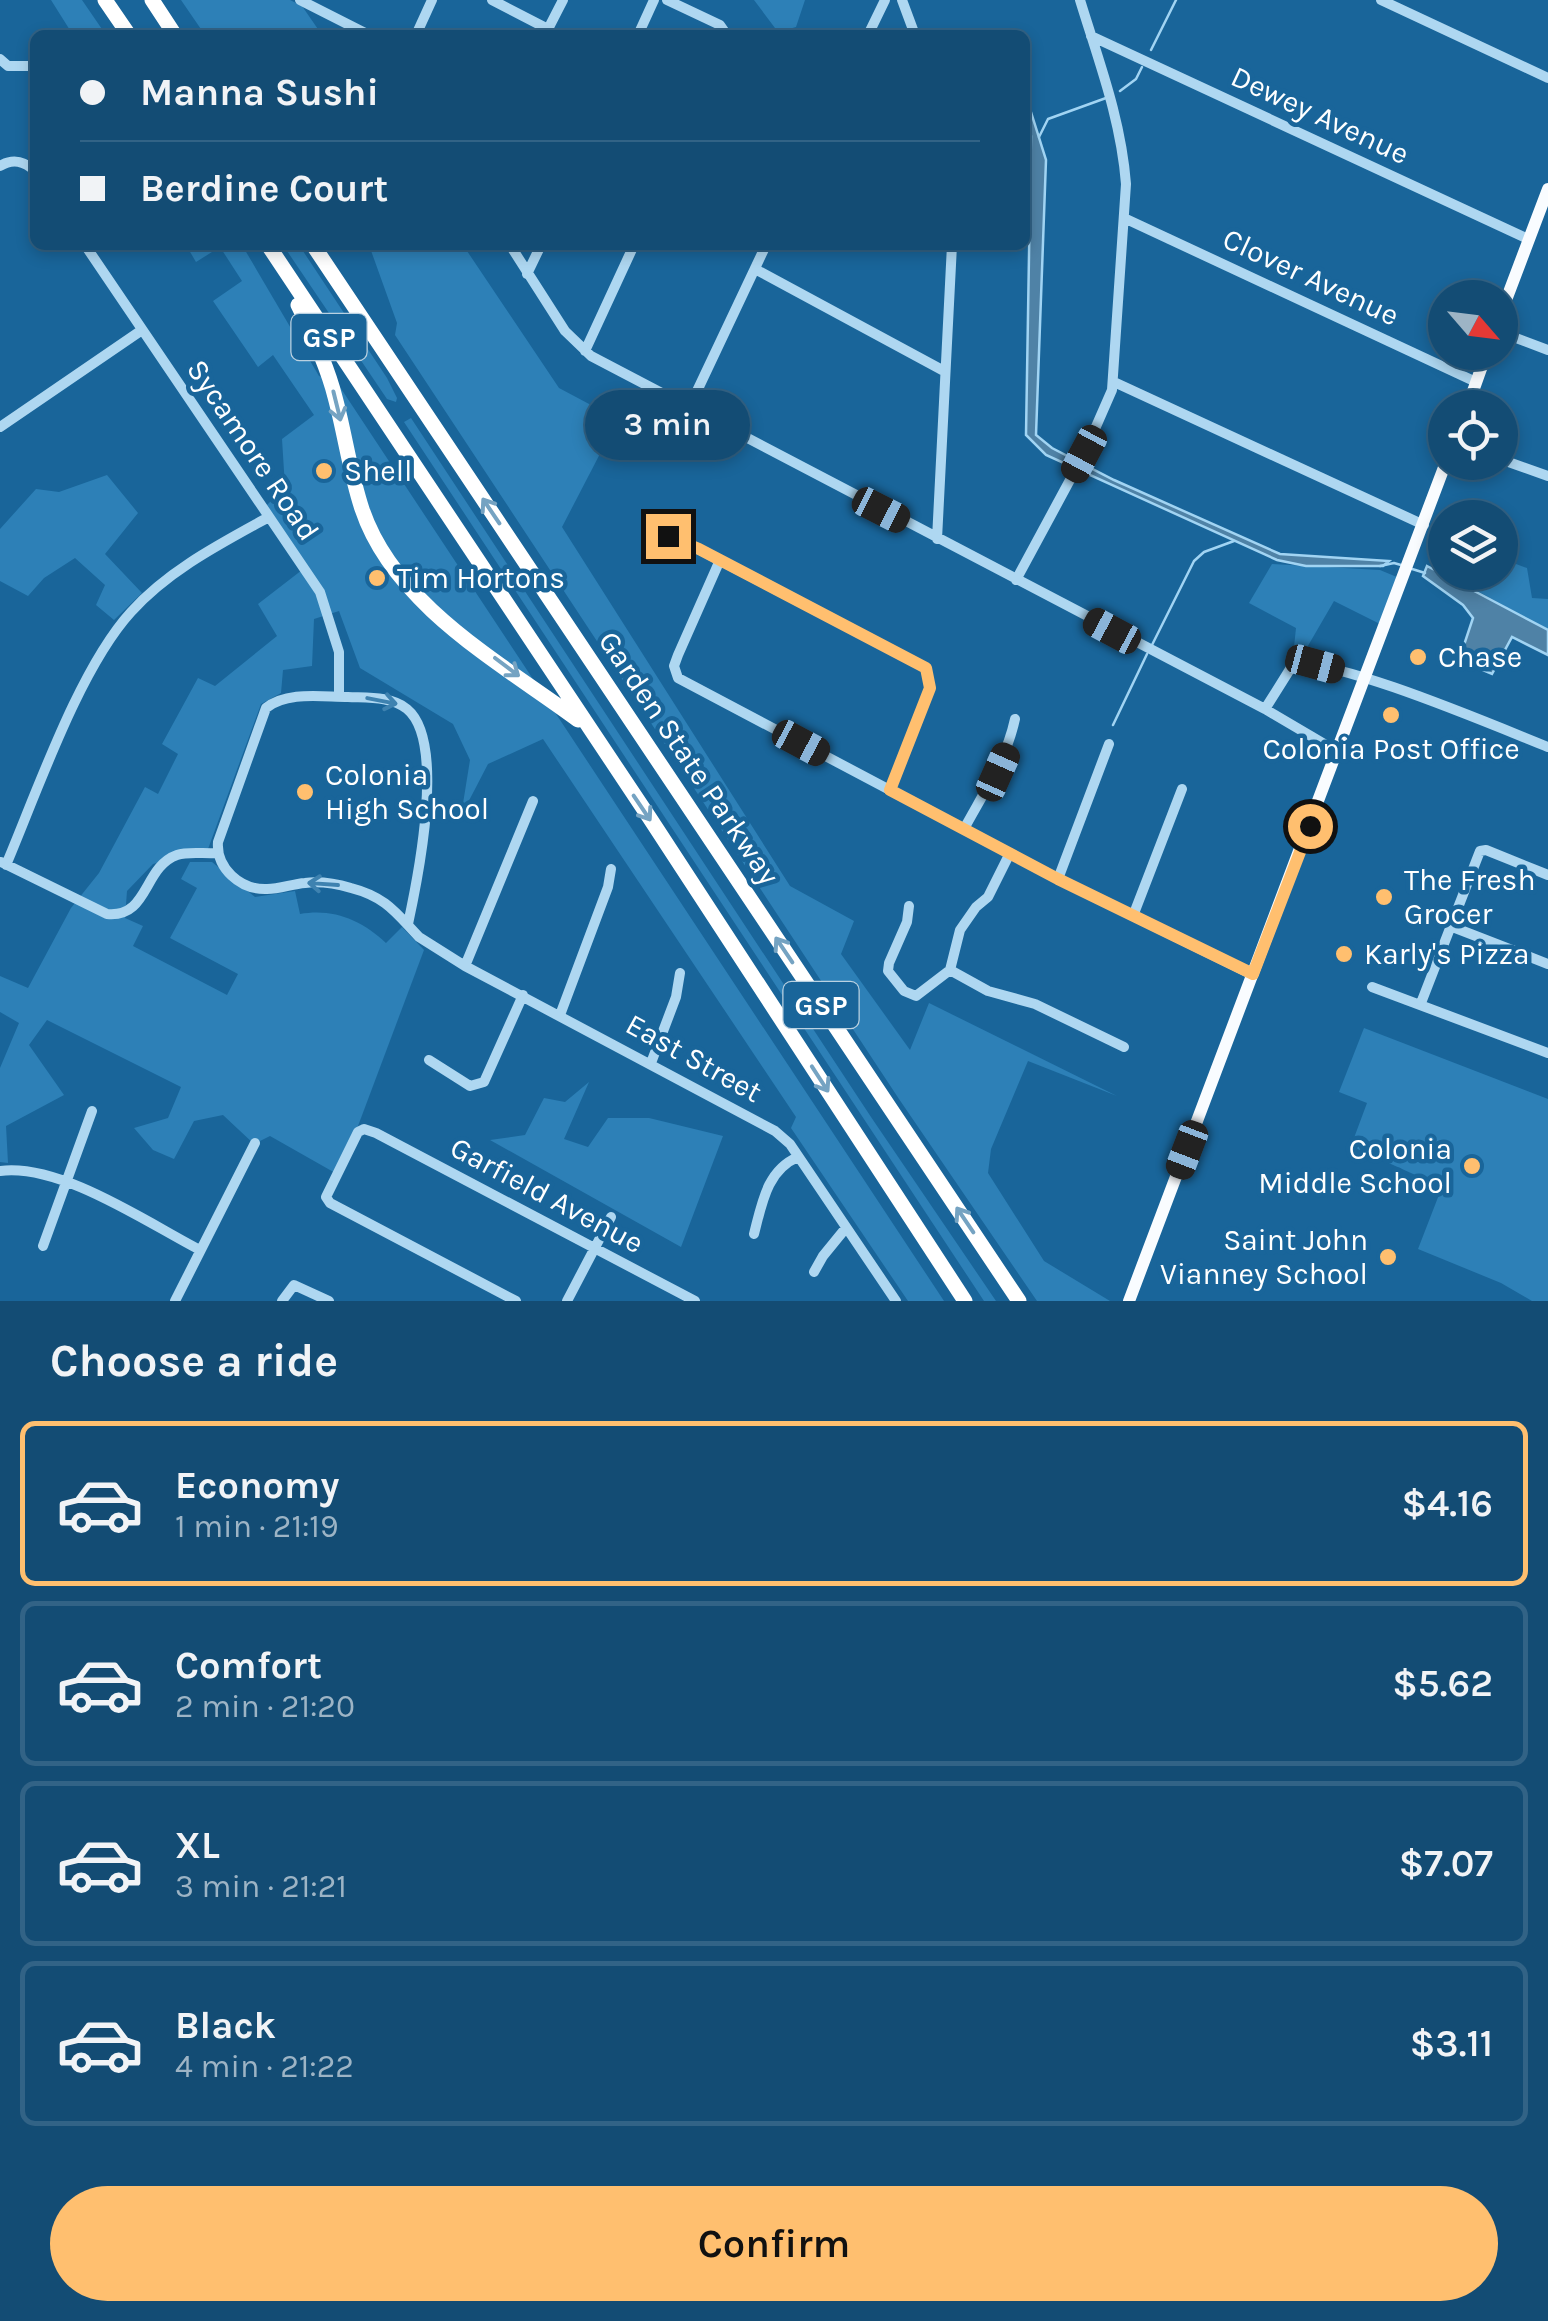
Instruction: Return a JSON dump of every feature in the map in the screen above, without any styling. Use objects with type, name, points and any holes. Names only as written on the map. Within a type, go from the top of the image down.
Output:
[{"type":"highway","points":[[106,0],[126,30]]},
{"type":"highway","points":[[152,0],[172,30]]},
{"type":"highway","points":[[271,250],[329,377],[363,512],[401,579],[436,616],[587,727]]},
{"type":"highway","name":"GSP","points":[[271,250],[965,1301]]},
{"type":"highway","name":"Garden State Parkway","points":[[316,250],[1019,1301]]},
{"type":"main road","points":[[1513,280],[1548,189]]},
{"type":"main road","points":[[1473,390],[1480,370]]},
{"type":"main road","points":[[1129,1301],[1440,480]]},
{"type":"street","points":[[300,0],[358,30]]},
{"type":"street","points":[[418,30],[432,0]]},
{"type":"street","points":[[492,0],[544,30]]},
{"type":"street","points":[[548,30],[563,0]]},
{"type":"street","points":[[640,30],[654,0]]},
{"type":"street","points":[[667,0],[724,30]]},
{"type":"street","points":[[870,30],[885,0]]},
{"type":"street","points":[[902,0],[913,30]]},
{"type":"street","points":[[1016,580],[1084,454],[1114,382],[1126,184],[1120,126],[1080,0]]},
{"type":"street","points":[[1381,0],[1548,78]]},
{"type":"street","name":"Dewey Avenue","points":[[1091,36],[1528,239]]},
{"type":"street","points":[[0,59],[8,66],[30,66]]},
{"type":"street","points":[[0,166],[13,160],[30,167]]},
{"type":"street","name":"Clover Avenue","points":[[1124,218],[1476,382]]},
{"type":"street","name":"Sycamore Road","points":[[88,250],[320,592],[339,652],[338,697]]},
{"type":"street","points":[[513,250],[565,331],[585,352],[1264,709],[1338,752]]},
{"type":"street","points":[[527,274],[539,250]]},
{"type":"street","points":[[585,352],[632,250]]},
{"type":"street","points":[[689,408],[764,250]]},
{"type":"street","points":[[937,539],[952,250]]},
{"type":"street","points":[[754,269],[944,371]]},
{"type":"street","points":[[0,428],[142,330]]},
{"type":"street","points":[[1518,339],[1548,350]]},
{"type":"street","points":[[1114,382],[1424,526]]},
{"type":"street","points":[[1518,466],[1548,476]]},
{"type":"street","points":[[269,518],[180,569],[130,612],[115,632],[62,735],[3,864],[107,914],[121,916],[133,908],[156,872],[177,855],[217,853],[266,708],[286,698],[390,700],[407,709],[422,732],[427,750],[426,808],[408,924]]},
{"type":"street","points":[[668,536],[926,668],[930,688],[890,790]]},
{"type":"street","points":[[720,560],[674,666],[674,673],[684,682],[1058,879],[1253,974]]},
{"type":"street","points":[[1264,709],[1284,675],[1298,663],[1309,662],[1366,678],[1548,747]]},
{"type":"street","points":[[964,829],[998,772],[1015,719]]},
{"type":"street","points":[[1058,879],[1109,744]]},
{"type":"street","points":[[1133,916],[1182,788]]},
{"type":"street","points":[[465,966],[534,801]]},
{"type":"street","points":[[1421,1003],[1480,851],[1486,850],[1548,876]]},
{"type":"street","name":"East Street","points":[[217,853],[228,872],[255,889],[310,882],[348,886],[389,904],[419,937],[465,966],[776,1131],[896,1301]]},
{"type":"street","points":[[909,906],[907,922],[888,970],[904,991],[916,996],[950,970],[960,930],[988,897],[1010,853]]},
{"type":"street","points":[[560,1015],[612,869]]},
{"type":"street","points":[[1450,926],[1548,964]]},
{"type":"street","points":[[950,970],[988,991],[1035,1004],[1124,1047]]},
{"type":"street","points":[[652,1063],[676,998],[680,973]]},
{"type":"street","points":[[1372,987],[1548,1053]]},
{"type":"street","points":[[430,1060],[470,1086],[484,1082],[522,996]]},
{"type":"street","points":[[43,1246],[92,1111]]},
{"type":"street","name":"Garfield Avenue","points":[[516,1301],[330,1204],[326,1196],[355,1136],[364,1129],[376,1133],[695,1301]]},
{"type":"street","points":[[175,1301],[256,1142]]},
{"type":"street","points":[[754,1234],[765,1192],[774,1176],[780,1167],[798,1157]]},
{"type":"street","points":[[0,1171],[30,1170],[66,1180],[200,1250]]},
{"type":"street","points":[[567,1301],[611,1217]]},
{"type":"street","points":[[814,1272],[846,1228]]},
{"type":"street","points":[[282,1301],[294,1285],[330,1301]]},
{"type":"shaded area","points":[[51,0],[82,0],[103,30],[70,30]]},
{"type":"shaded area","points":[[181,0],[290,0],[302,6],[319,30],[202,30]]},
{"type":"shaded area","points":[[754,0],[805,0],[796,27],[776,30]]},
{"type":"shaded area","points":[[1030,109],[1046,160],[1036,435],[1052,448],[1114,480],[1280,554],[1389,561],[1383,566],[1306,566],[1277,560],[1046,455],[1026,435]]},
{"type":"shaded area","points":[[189,250],[215,250],[196,262]]},
{"type":"shaded area","points":[[222,250],[245,250],[319,376],[336,381],[944,1301],[908,1301],[791,1128],[796,1117],[543,739],[488,764],[461,816],[470,760],[453,724],[360,668],[339,611],[314,619],[312,666],[283,670],[281,693],[261,704],[208,849],[153,864],[127,891],[125,918],[143,926],[133,946],[227,995],[238,974],[170,938],[197,888],[181,879],[190,862],[212,862],[255,897],[295,891],[300,914],[324,913],[346,918],[386,943],[402,927],[424,950],[337,1174],[270,1136],[254,1144],[223,1115],[194,1121],[174,1159],[153,1150],[134,1128],[168,1118],[181,1087],[47,1020],[29,1045],[64,1095],[6,1126],[8,1163],[0,1162],[0,1068],[19,1023],[0,1012],[0,976],[28,988],[71,908],[99,873],[145,787],[158,794],[178,754],[162,744],[198,678],[215,686],[277,636],[258,604],[302,570],[263,509],[285,487],[282,439],[314,415],[273,355],[258,367],[213,301],[242,281]]},
{"type":"shaded area","points":[[286,250],[302,250],[387,378],[397,398],[396,402],[387,399]]},
{"type":"shaded area","points":[[371,250],[466,250],[559,388],[606,413],[591,440],[603,448],[562,527],[790,886],[854,921],[841,954],[910,1050],[929,1003],[1117,1096],[1028,1061],[991,1149],[988,1173],[1044,1261],[1110,1301],[1037,1301],[899,1099],[395,335],[397,323]]},
{"type":"shaded area","points":[[411,418],[996,1301],[984,1301],[404,422]]},
{"type":"shaded area","points":[[107,475],[138,513],[105,554],[142,593],[114,620],[96,605],[105,585],[75,558],[44,578],[28,596],[0,581],[0,529],[36,489],[59,492]]},
{"type":"shaded area","points":[[1272,564],[1380,570],[1404,580],[1386,627],[1334,601],[1298,663],[1292,666],[1296,628],[1249,603]]},
{"type":"shaded area","points":[[1518,565],[1527,568],[1532,598],[1548,599],[1548,630],[1476,590],[1518,590]]},
{"type":"shaded area","points":[[1442,590],[1472,590],[1548,630],[1548,655],[1512,637],[1492,674],[1459,660],[1473,618]]},
{"type":"shaded area","name":"Colonia Middle School","points":[[1364,1028],[1548,1099],[1548,1301],[1532,1301],[1501,1283],[1418,1249],[1442,1187],[1351,1146],[1367,1103],[1339,1092]]},
{"type":"shaded area","points":[[589,1082],[564,1139],[588,1147],[608,1118],[649,1118],[723,1136],[681,1247],[490,1140],[525,1135],[544,1098],[565,1102]]},
{"type":"waterway","points":[[1151,50],[1176,0]]},
{"type":"waterway","points":[[1120,91],[1136,79],[1142,67]]},
{"type":"waterway","points":[[1039,137],[1048,119],[1106,98]]},
{"type":"waterway","points":[[1151,647],[1194,561],[1204,552],[1234,541]]},
{"type":"waterway","points":[[1380,566],[1401,565]]},
{"type":"waterway","points":[[1409,568],[1425,573]]},
{"type":"waterway","points":[[1113,725],[1147,654]]},
{"type":"place","name":"Shell","points":[[324,471]]},
{"type":"place","name":"Tim Hortons","points":[[377,578]]},
{"type":"place","name":"Chase","points":[[1418,657]]},
{"type":"place","name":"Colonia Post Office","points":[[1391,715]]},
{"type":"place","name":"Colonia High School","points":[[305,792]]},
{"type":"place","name":"The Fresh Grocer","points":[[1384,897]]},
{"type":"place","name":"Karly's Pizza","points":[[1344,954]]},
{"type":"place","name":"Colonia Middle School","points":[[1472,1166]]},
{"type":"place","name":"Saint John Vianney School","points":[[1388,1257]]},
{"type":"route","points":[[668,536],[926,668],[930,688],[890,790],[1058,879],[1253,974],[1310,826]]}]
